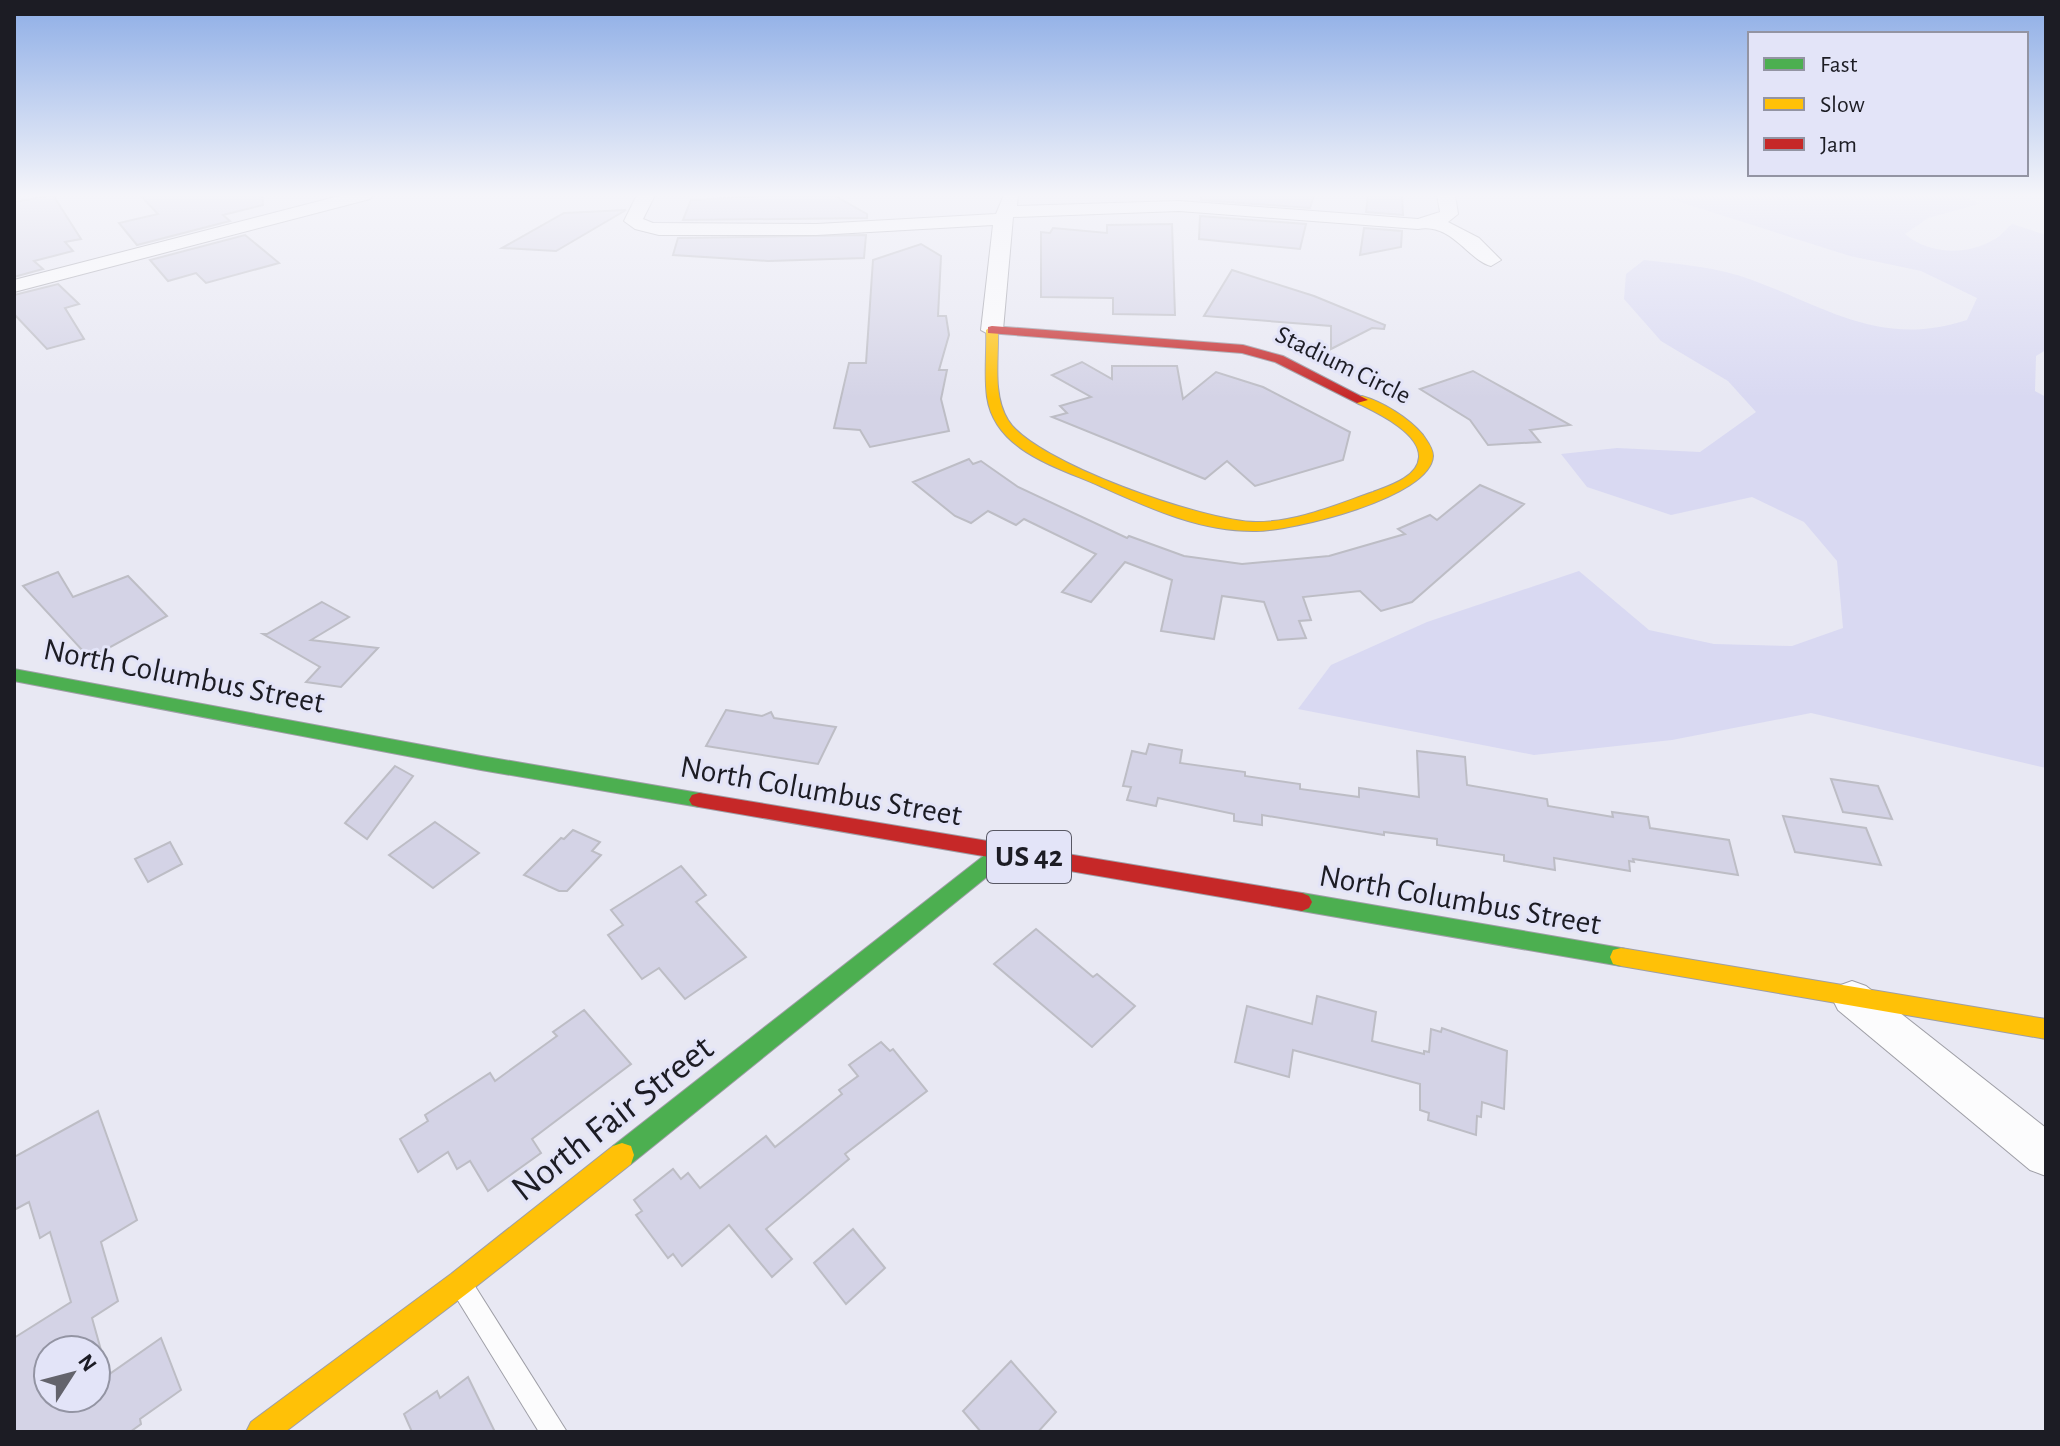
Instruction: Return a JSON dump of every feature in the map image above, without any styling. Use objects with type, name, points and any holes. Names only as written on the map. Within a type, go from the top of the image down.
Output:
[{"type":"street","points":[[14,286],[97,262]]},
{"type":"street","points":[[992,330],[1000,262]]},
{"type":"street","name":"Stadium Circle","points":[[992,330],[1132,341],[1208,343],[1258,352],[1279,359],[1402,420],[1418,434],[1425,447],[1426,460],[1419,472],[1406,483],[1308,520],[1249,526],[1184,516],[1045,456],[1009,431],[994,403],[996,379],[992,330]]},
{"type":"street","name":"North Columbus Street","points":[[14,675],[465,760],[2046,1029]]},
{"type":"street","name":"North Fair Street","points":[[261,1432],[460,1283],[1002,853]]},
{"type":"street","points":[[1849,996],[2046,1155]]},
{"type":"lane","points":[[460,1283],[554,1432]]},
{"type":"shaded area","points":[[1641,262],[1685,265],[1739,276],[1856,321],[1881,327],[1908,330],[1967,320],[1977,298],[1921,271],[1881,262],[2046,262],[2046,350],[2036,356],[2035,391],[2046,397],[2046,768],[1811,713],[1672,740],[1534,755],[1298,709],[1331,665],[1427,622],[1579,571],[1649,630],[1714,644],[1792,646],[1843,628],[1837,561],[1804,522],[1752,497],[1671,515],[1587,487],[1561,454],[1617,448],[1700,452],[1756,412],[1728,381],[1661,341],[1624,299],[1626,274]]},
{"type":"building","points":[[14,262],[36,262],[43,269],[14,277]]},
{"type":"building","points":[[152,262],[279,263],[206,283],[196,273],[168,281]]},
{"type":"building","points":[[873,262],[941,262],[938,316],[946,316],[949,335],[939,370],[947,370],[941,399],[949,431],[870,447],[860,430],[834,428],[849,363],[866,363]]},
{"type":"building","points":[[1041,262],[1173,262],[1175,315],[1113,314],[1113,298],[1041,297]]},
{"type":"building","points":[[1232,270],[1314,296],[1385,325],[1384,329],[1372,328],[1331,349],[1331,326],[1204,316]]},
{"type":"building","points":[[58,284],[79,304],[65,308],[84,339],[47,349],[14,314],[14,295]]},
{"type":"building","points":[[1082,362],[1112,379],[1112,366],[1177,366],[1183,399],[1216,372],[1263,387],[1350,432],[1343,460],[1255,486],[1227,461],[1205,479],[1052,417],[1067,413],[1060,406],[1091,397],[1052,375]]},
{"type":"building","points":[[1473,371],[1570,425],[1530,430],[1540,442],[1488,445],[1470,420],[1420,389]]},
{"type":"building","points":[[969,459],[973,464],[981,461],[1018,487],[1127,538],[1129,536],[1184,556],[1242,564],[1329,556],[1405,534],[1398,529],[1430,515],[1437,520],[1480,485],[1524,504],[1412,602],[1381,611],[1360,591],[1303,597],[1311,620],[1299,621],[1306,638],[1278,640],[1264,602],[1222,596],[1214,639],[1161,631],[1172,580],[1125,562],[1091,602],[1062,592],[1096,554],[1024,519],[1016,525],[988,511],[971,523],[955,516],[913,482]]},
{"type":"building","points":[[58,572],[73,597],[128,576],[167,616],[96,655],[82,650],[23,586]]},
{"type":"building","points":[[322,602],[349,617],[311,640],[378,648],[341,687],[306,682],[320,667],[263,634]]},
{"type":"building","points":[[726,710],[762,716],[771,712],[774,718],[836,727],[818,764],[706,746]]},
{"type":"building","points":[[1149,744],[1182,750],[1180,763],[1245,772],[1245,776],[1300,784],[1300,789],[1359,797],[1359,788],[1419,797],[1417,751],[1465,757],[1467,785],[1547,799],[1548,806],[1613,817],[1612,812],[1648,817],[1650,828],[1729,840],[1738,875],[1633,859],[1634,862],[1629,861],[1630,871],[1554,858],[1555,870],[1504,861],[1504,855],[1437,845],[1437,839],[1384,832],[1384,835],[1262,815],[1262,825],[1234,821],[1234,814],[1158,798],[1156,806],[1127,800],[1131,787],[1123,786],[1132,751],[1146,754]]},
{"type":"building","points":[[395,766],[413,776],[367,839],[345,823]]},
{"type":"building","points":[[1831,779],[1878,786],[1892,819],[1843,812]]},
{"type":"building","points":[[1783,816],[1866,828],[1881,865],[1795,852]]},
{"type":"building","points":[[435,822],[479,853],[433,888],[389,855]]},
{"type":"building","points":[[573,830],[600,842],[592,851],[601,855],[567,891],[559,891],[524,875],[561,838],[564,839]]},
{"type":"building","points":[[170,842],[182,864],[148,882],[135,859]]},
{"type":"building","points":[[681,866],[706,895],[696,902],[746,957],[685,999],[659,968],[642,979],[608,935],[623,925],[611,910]]},
{"type":"building","points":[[1036,929],[1093,977],[1097,974],[1135,1006],[1092,1047],[994,964]]},
{"type":"building","points":[[1317,996],[1376,1012],[1372,1041],[1424,1054],[1424,1051],[1429,1052],[1431,1029],[1441,1032],[1442,1028],[1507,1051],[1504,1109],[1482,1102],[1481,1117],[1477,1116],[1476,1135],[1428,1120],[1429,1113],[1420,1110],[1420,1084],[1293,1050],[1289,1077],[1235,1062],[1247,1006],[1312,1024]]},
{"type":"building","points":[[584,1010],[631,1064],[532,1139],[541,1153],[488,1191],[470,1161],[457,1169],[448,1152],[418,1172],[400,1139],[428,1121],[425,1115],[490,1073],[495,1081],[557,1036],[553,1032]]},
{"type":"building","points":[[881,1042],[890,1051],[893,1049],[927,1091],[845,1154],[849,1159],[766,1229],[792,1259],[772,1277],[729,1225],[682,1266],[673,1254],[668,1258],[636,1215],[642,1211],[634,1200],[673,1169],[681,1179],[688,1173],[700,1188],[766,1136],[775,1147],[842,1094],[839,1090],[858,1076],[849,1065]]},
{"type":"building","points":[[98,1111],[137,1220],[101,1242],[118,1301],[92,1318],[96,1334],[32,1334],[32,1414],[112,1414],[112,1372],[161,1338],[181,1390],[140,1419],[141,1424],[130,1432],[14,1432],[14,1338],[71,1302],[50,1232],[40,1238],[29,1202],[14,1210],[14,1157]]},
{"type":"building","points":[[853,1229],[885,1268],[846,1304],[814,1263]]},
{"type":"building","points":[[1011,1361],[1056,1412],[1038,1432],[981,1432],[963,1411]]},
{"type":"building","points":[[468,1377],[495,1432],[412,1432],[404,1414],[437,1391],[440,1398]]},
{"type":"traffic: fast","points":[[14,675],[481,763],[699,800]]},
{"type":"traffic: fast","points":[[622,1155],[1002,853]]},
{"type":"traffic: fast","points":[[1302,902],[1621,957]]},
{"type":"traffic: slow","points":[[992,330],[994,400],[1001,420],[1018,439],[1052,460],[1169,510],[1233,526],[1270,526],[1312,518],[1392,490],[1421,470],[1426,457],[1423,445],[1415,434],[1362,400]]},
{"type":"traffic: slow","points":[[1621,957],[2046,1029]]},
{"type":"traffic: slow","points":[[261,1432],[460,1283],[622,1155]]},
{"type":"traffic: jam","points":[[992,330],[1243,349],[1279,359],[1362,400]]},
{"type":"traffic: jam","points":[[699,800],[1302,902]]}]
